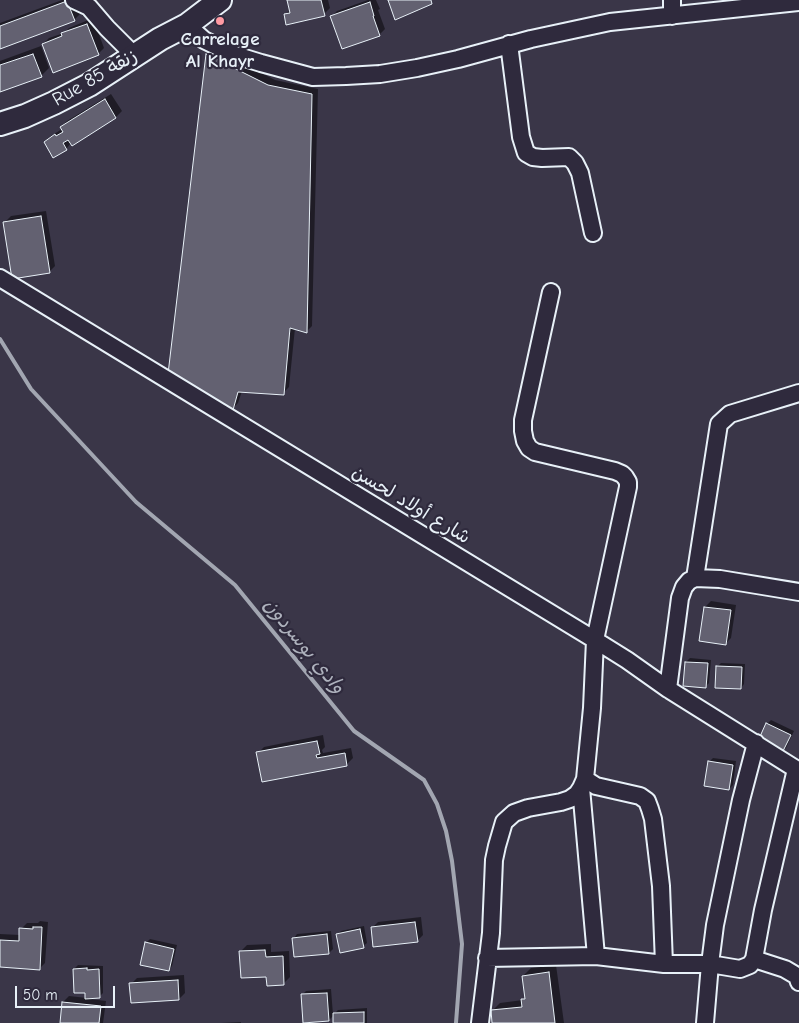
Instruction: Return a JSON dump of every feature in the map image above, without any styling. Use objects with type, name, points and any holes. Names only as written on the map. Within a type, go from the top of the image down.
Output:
[{"type":"street","points":[[74,0],[88,7],[135,56]]},
{"type":"street","name":"Rue 85 زنقة","points":[[0,124],[25,116],[89,85],[160,39],[187,25],[220,0]]},
{"type":"street","points":[[187,25],[204,40],[235,55],[312,77],[380,74],[458,59],[531,38],[672,8],[794,2]]},
{"type":"street","points":[[509,44],[522,137],[526,152],[532,156],[542,158],[570,157],[575,163],[580,173],[593,233]]},
{"type":"street","name":"شارع أولاد لحسن","points":[[0,278],[595,640],[668,689],[798,770]]},
{"type":"street","points":[[551,292],[524,414],[523,431],[525,441],[534,452],[615,471],[622,474],[628,482],[595,640],[592,708],[583,784],[596,956]]},
{"type":"street","points":[[695,578],[720,424],[730,414],[799,393]]},
{"type":"street","points":[[668,689],[680,598],[684,587],[689,581],[695,578],[720,579],[799,592]]},
{"type":"street","points":[[705,1023],[715,925],[741,800],[756,743]]},
{"type":"street","points":[[487,958],[596,956],[664,964],[710,964],[740,968],[750,965],[754,959],[798,770]]},
{"type":"street","points":[[480,1023],[491,933],[494,860],[504,822],[514,813],[528,808],[570,799],[577,794],[583,784]]},
{"type":"street","points":[[583,784],[640,796],[646,801],[650,809],[653,819],[660,886],[664,964]]},
{"type":"street","points":[[754,959],[798,974]]},
{"type":"building","points":[[287,0],[321,0],[325,16],[286,25],[284,14],[290,13]]},
{"type":"building","points":[[388,0],[431,0],[432,4],[395,20]]},
{"type":"building","points":[[67,1],[75,21],[0,49],[0,26]]},
{"type":"building","points":[[370,2],[380,36],[342,49],[330,16]]},
{"type":"building","points":[[87,24],[99,55],[53,73],[42,44],[62,36],[61,33]]},
{"type":"building","points":[[33,54],[42,77],[0,92],[0,65]]},
{"type":"building","points":[[206,54],[268,85],[312,94],[307,333],[290,328],[284,395],[238,392],[233,410],[168,374]]},
{"type":"building","points":[[105,99],[116,118],[72,146],[68,140],[63,143],[67,150],[53,158],[44,142],[55,134],[56,136],[63,132],[60,127]]},
{"type":"building","points":[[41,216],[50,273],[12,279],[3,222]]},
{"type":"building","points":[[704,607],[731,610],[726,645],[699,641]]},
{"type":"building","points":[[685,662],[708,663],[706,688],[683,686]]},
{"type":"building","points":[[716,666],[742,667],[741,689],[715,688]]},
{"type":"building","points":[[766,723],[791,735],[782,753],[758,741]]},
{"type":"building","points":[[317,741],[320,754],[316,755],[317,758],[345,753],[347,766],[262,782],[256,752]]},
{"type":"building","points":[[708,761],[733,765],[729,790],[704,786]]},
{"type":"building","points":[[415,922],[418,942],[373,947],[371,927]]},
{"type":"building","points":[[33,927],[42,927],[40,970],[0,967],[0,940],[19,941],[19,928],[33,929]]},
{"type":"building","points":[[360,929],[364,948],[340,953],[336,934]]},
{"type":"building","points":[[327,934],[329,954],[294,957],[292,938]]},
{"type":"building","points":[[145,942],[174,949],[169,971],[140,965]]},
{"type":"building","points":[[265,950],[266,957],[283,956],[284,985],[267,986],[266,977],[241,978],[239,951]]},
{"type":"building","points":[[87,968],[87,970],[99,969],[100,998],[85,999],[85,993],[74,993],[73,969]]},
{"type":"building","points":[[549,972],[555,1023],[492,1023],[491,1010],[522,1007],[521,999],[525,999],[522,976]]},
{"type":"building","points":[[178,980],[179,1000],[131,1003],[129,983]]},
{"type":"building","points":[[327,993],[329,1021],[303,1023],[301,994]]},
{"type":"building","points":[[62,1002],[101,1006],[99,1023],[60,1023]]},
{"type":"building","points":[[364,1012],[364,1023],[333,1023],[333,1013]]},
{"type":"waterway","name":"وادي بوسردون","points":[[0,339],[31,389],[136,502],[235,585],[354,731],[424,780],[437,804],[446,831],[452,861],[462,944],[456,1023]]},
{"type":"place","name":"Carrelage Al Khayr","points":[[220,21]]}]
